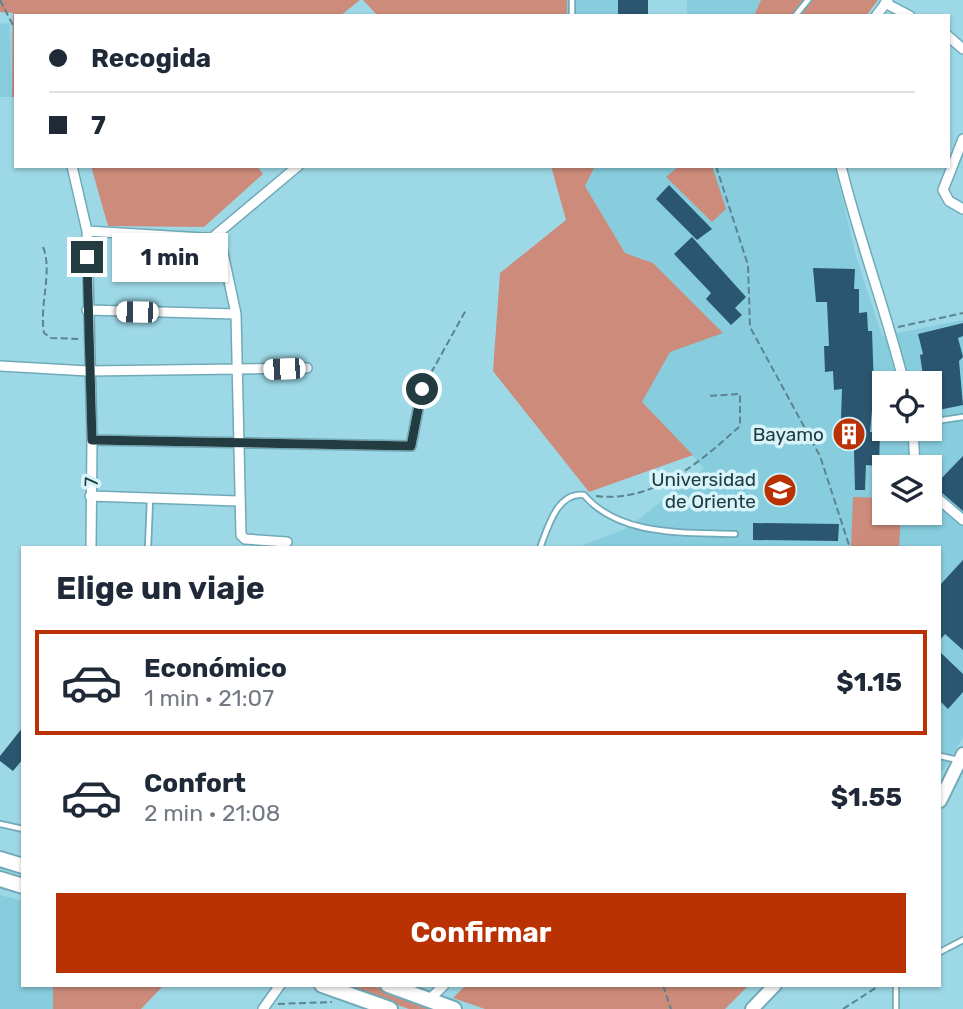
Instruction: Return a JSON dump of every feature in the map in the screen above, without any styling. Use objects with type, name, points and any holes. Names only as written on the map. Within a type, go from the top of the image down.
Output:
[{"type":"main road","points":[[941,800],[957,779],[961,757]]},
{"type":"main road","points":[[0,859],[21,865]]},
{"type":"main road","points":[[0,879],[21,885]]},
{"type":"main road","points":[[328,987],[390,1009]]},
{"type":"main road","points":[[752,1009],[773,987]]},
{"type":"main road","points":[[416,990],[429,1000],[454,1009]]},
{"type":"street","points":[[886,1],[907,14]]},
{"type":"street","points":[[963,139],[943,190],[949,201],[963,209]]},
{"type":"street","name":"7","points":[[72,168],[87,231],[88,372],[92,440],[91,546]]},
{"type":"street","points":[[212,238],[296,168]]},
{"type":"street","points":[[842,168],[858,233],[891,329],[901,371]]},
{"type":"street","points":[[87,231],[220,239],[236,314],[238,502],[241,535],[245,539],[287,542]]},
{"type":"street","points":[[87,310],[236,314]]},
{"type":"street","points":[[0,366],[88,372],[306,368]]},
{"type":"street","points":[[92,440],[411,446],[422,389]]},
{"type":"street","points":[[90,496],[238,502]]},
{"type":"street","points":[[942,502],[963,520]]},
{"type":"street","points":[[264,1007],[279,987]]},
{"type":"street","points":[[429,1000],[442,987]]},
{"type":"lane","points":[[797,14],[808,0]]},
{"type":"lane","points":[[942,420],[963,417]]},
{"type":"lane","points":[[541,546],[559,504],[575,494],[584,495],[592,505],[636,527],[735,534]]},
{"type":"lane","points":[[149,546],[150,499]]},
{"type":"lane","points":[[941,756],[961,757]]},
{"type":"lane","points":[[0,824],[21,829]]},
{"type":"lane","points":[[941,951],[963,940]]},
{"type":"lane","points":[[896,987],[896,1009]]},
{"type":"path","points":[[0,0],[14,27]]},
{"type":"path","points":[[717,168],[748,265],[750,327],[820,456],[849,546]]},
{"type":"path","points":[[43,247],[47,267],[42,305],[44,333],[51,338],[88,340]]},
{"type":"path","points":[[422,389],[466,310]]},
{"type":"path","points":[[891,329],[963,313]]},
{"type":"path","points":[[584,495],[613,499],[644,492],[668,482],[713,451],[740,426],[740,394],[707,396]]},
{"type":"path","points":[[664,987],[671,1009]]},
{"type":"path","points":[[843,1009],[877,987]]},
{"type":"path","points":[[264,1007],[343,1001]]},
{"type":"shaded area","points":[[0,0],[360,0],[342,14],[14,14],[14,97],[13,13],[0,12]]},
{"type":"shaded area","points":[[363,0],[567,0],[567,14],[376,14]]},
{"type":"shaded area","points":[[567,0],[648,0],[648,14],[567,14]]},
{"type":"shaded area","points":[[687,0],[761,0],[755,14],[687,14]]},
{"type":"shaded area","points":[[761,0],[878,0],[868,14],[755,14]]},
{"type":"shaded area","points":[[9,23],[12,97],[0,97],[0,24]]},
{"type":"shaded area","points":[[92,168],[258,168],[263,174],[204,227],[108,226]]},
{"type":"shaded area","points":[[552,168],[594,168],[585,186],[625,253],[653,263],[723,333],[670,352],[642,402],[693,455],[589,492],[493,371],[500,273],[566,220]]},
{"type":"shaded area","name":"Universidad de Oriente","points":[[594,168],[835,168],[856,256],[882,336],[963,320],[963,737],[941,773],[941,546],[583,546],[626,529],[704,468],[642,402],[670,351],[653,263],[625,253],[585,186]]},
{"type":"shaded area","points":[[677,168],[713,168],[726,209],[712,222],[666,177]]},
{"type":"shaded area","points":[[853,497],[872,498],[872,525],[900,525],[899,546],[851,546]]},
{"type":"shaded area","points":[[0,895],[21,900],[21,987],[53,987],[53,1009],[0,1009]]},
{"type":"shaded area","points":[[53,987],[162,987],[141,1009],[53,1009]]},
{"type":"shaded area","points":[[347,987],[376,987],[437,1009],[409,1009]]},
{"type":"shaded area","points":[[464,987],[747,987],[725,1009],[485,1009],[453,998]]},
{"type":"building","points":[[618,0],[648,0],[648,14],[618,14]]},
{"type":"building","points":[[669,185],[712,229],[697,240],[656,199]]},
{"type":"building","points":[[692,237],[746,297],[735,308],[742,315],[731,325],[706,299],[711,293],[674,254]]},
{"type":"building","points":[[813,268],[855,269],[854,289],[859,289],[859,313],[867,312],[868,331],[872,331],[873,371],[870,432],[872,441],[880,441],[879,455],[872,455],[872,465],[866,465],[865,490],[855,490],[854,450],[840,449],[842,389],[834,390],[833,371],[825,372],[824,346],[829,346],[827,302],[816,302]]},
{"type":"building","points":[[963,323],[963,336],[958,338],[963,357],[959,361],[963,405],[942,409],[942,371],[922,371],[920,355],[923,354],[918,334]]},
{"type":"building","points":[[963,456],[963,511],[942,493],[942,478]]},
{"type":"building","points":[[753,523],[839,524],[838,541],[753,540]]},
{"type":"building","points":[[963,560],[963,650],[945,634],[941,639],[941,584]]},
{"type":"building","points":[[941,653],[963,674],[963,692],[948,709],[941,702]]},
{"type":"building","points":[[21,730],[21,761],[13,771],[0,761],[0,756]]},
{"type":"place","name":"Bayamo","points":[[849,434]]},
{"type":"place","name":"Universidad de Oriente","points":[[780,490]]},
{"type":"route","points":[[87,257],[88,372],[92,440],[411,446],[422,389]]}]
